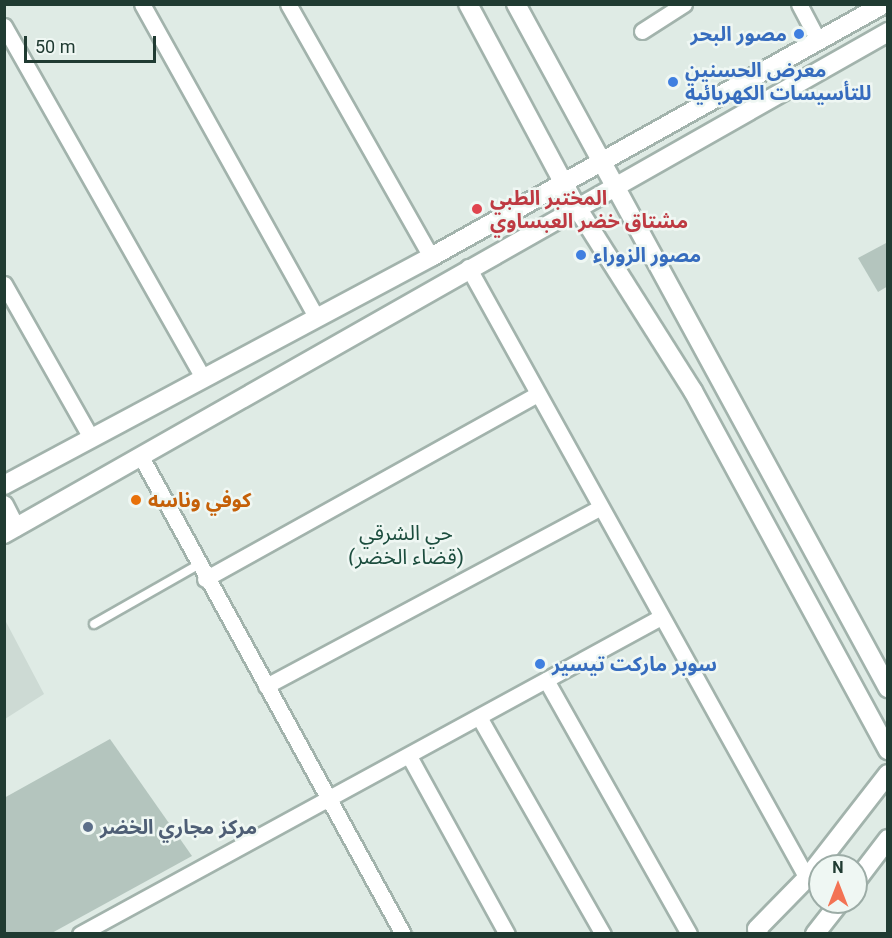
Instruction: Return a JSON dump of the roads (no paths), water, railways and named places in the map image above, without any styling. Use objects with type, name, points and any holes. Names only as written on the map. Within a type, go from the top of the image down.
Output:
[{"type":"main road","points":[[468,4],[563,184],[693,391],[888,750]]},
{"type":"main road","points":[[516,4],[599,164],[888,688]]},
{"type":"main road","points":[[4,485],[431,257],[884,4]]},
{"type":"main road","points":[[4,505],[10,530],[468,267],[888,32]]},
{"type":"main road","points":[[756,932],[807,878],[888,774]]},
{"type":"main road","points":[[868,865],[888,839]]},
{"type":"main road","points":[[815,933],[830,914]]},
{"type":"street","points":[[142,4],[316,317]]},
{"type":"street","points":[[288,4],[431,257]]},
{"type":"street","points":[[642,31],[684,4]]},
{"type":"street","points":[[799,4],[818,40]]},
{"type":"street","points":[[4,26],[203,378]]},
{"type":"street","points":[[468,267],[807,878]]},
{"type":"street","points":[[4,284],[91,438]]},
{"type":"street","points":[[205,579],[537,394]]},
{"type":"street","points":[[140,455],[205,579],[330,798],[403,933]]},
{"type":"street","points":[[266,686],[600,508]]},
{"type":"street","points":[[80,933],[661,617]]},
{"type":"street","points":[[546,680],[689,933]]},
{"type":"street","points":[[479,717],[603,933]]},
{"type":"street","points":[[409,756],[507,933]]},
{"type":"lane","points":[[94,624],[198,565]]},
{"type":"place","name":"مصور البحر","points":[[799,34]]},
{"type":"place","name":"معرض الحسنين للتأسيسات الكهربائية","points":[[673,82]]},
{"type":"place","name":"المختبر الطبي مشتاق خضر العبساوي","points":[[477,209]]},
{"type":"place","name":"مصور الزوراء","points":[[581,255]]},
{"type":"place","name":"كوفي وناسه","points":[[136,500]]},
{"type":"place","name":"سوبر ماركت تيسير","points":[[540,664]]},
{"type":"place","name":"مركز مجاري الخضر","points":[[88,827]]},
{"type":"district","name":"حي الشرقي (قضاء الخضر)","points":[[406,545]]}]
